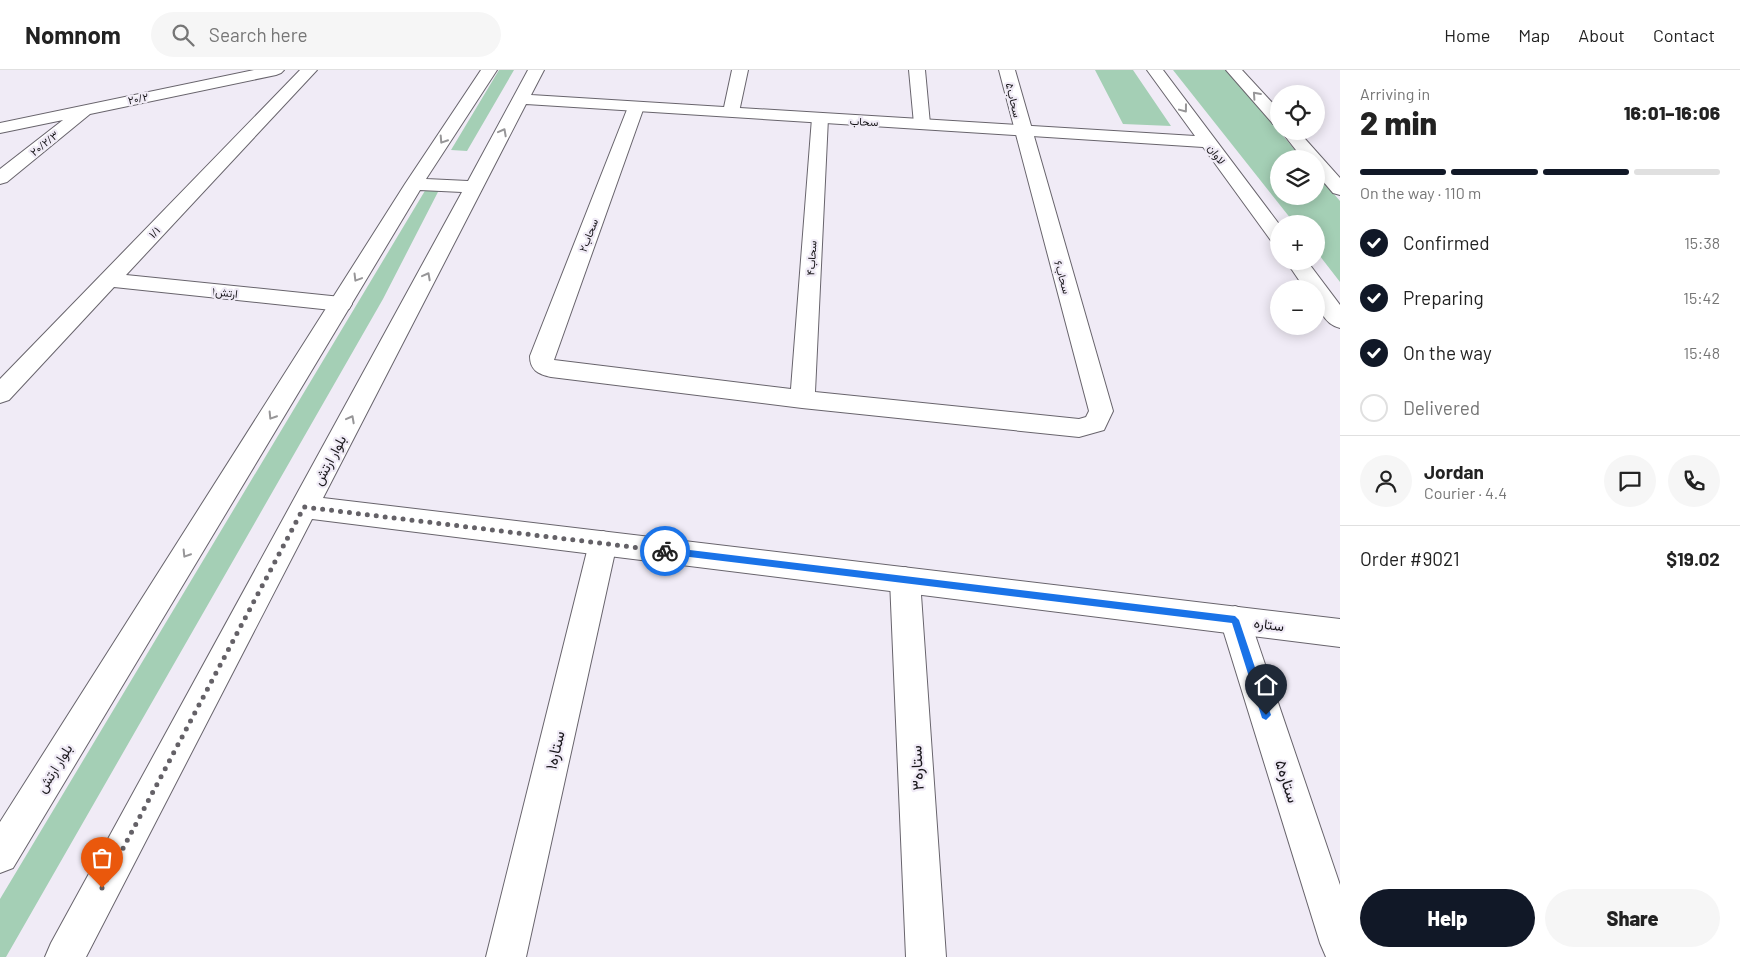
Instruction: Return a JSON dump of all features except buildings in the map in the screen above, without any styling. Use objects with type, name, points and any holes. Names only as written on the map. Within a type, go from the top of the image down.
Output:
[{"type":"street","name":"۲۰/۲","points":[[0,128],[276,70]]},
{"type":"street","name":"۱/۱","points":[[0,394],[309,70]]},
{"type":"street","name":"بلوار ارتش","points":[[0,855],[414,184],[489,70]]},
{"type":"street","name":"بلوار ارتش","points":[[65,957],[536,70]]},
{"type":"street","points":[[731,112],[740,70]]},
{"type":"street","points":[[917,70],[922,124]]},
{"type":"street","name":"۵سحاب","points":[[1007,70],[1022,130]]},
{"type":"street","name":"لاوان","points":[[1155,70],[1270,226]]},
{"type":"street","points":[[1234,70],[1270,110]]},
{"type":"street","name":"سحاب","points":[[520,100],[1208,142]]},
{"type":"street","name":"۲سحاب","points":[[636,107],[542,356],[542,364],[551,369],[802,399]]},
{"type":"street","name":"۲۰/۲/۳","points":[[0,178],[88,108]]},
{"type":"street","name":"۴سحاب","points":[[802,399],[820,118]]},
{"type":"street","name":"۶سحاب","points":[[802,399],[1079,428],[1095,423],[1101,411],[1022,130]]},
{"type":"street","points":[[1297,140],[1305,150]]},
{"type":"street","points":[[1325,172],[1340,189]]},
{"type":"street","points":[[414,184],[474,187]]},
{"type":"street","points":[[1303,270],[1340,320]]},
{"type":"street","name":"ارتش۱","points":[[109,280],[341,304]]},
{"type":"street","name":"ستاره","points":[[304,507],[1340,632]]},
{"type":"street","name":"۱ستاره","points":[[506,957],[603,543]]},
{"type":"street","name":"۳ستاره","points":[[905,580],[926,957]]},
{"type":"street","name":"۵ستاره","points":[[1235,620],[1340,943]]},
{"type":"green space","points":[[499,70],[514,70],[467,151],[451,150]]},
{"type":"green space","points":[[1095,70],[1133,70],[1171,126],[1123,124]]},
{"type":"green space","points":[[1173,70],[1226,70],[1270,121],[1270,140],[1287,140],[1295,150],[1270,150],[1270,192]]},
{"type":"green space","points":[[1325,184],[1340,201],[1340,282],[1325,263],[1325,215],[1288,215],[1280,205],[1325,205]]},
{"type":"green space","points":[[426,189],[439,190],[383,299],[6,957],[0,957],[0,899]]},
{"type":"way so far","points":[[102,888],[304,507],[665,551]]},
{"type":"route","points":[[665,551],[1235,620],[1266,715]]}]
